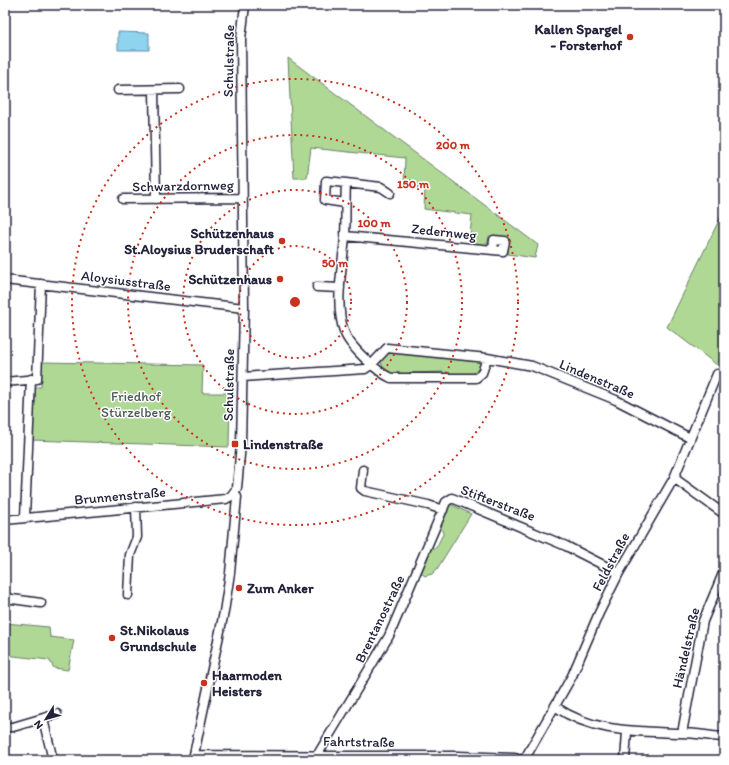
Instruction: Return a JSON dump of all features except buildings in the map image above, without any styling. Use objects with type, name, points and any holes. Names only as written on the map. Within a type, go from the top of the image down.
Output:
[{"type":"street","name":"Schulstraße","points":[[193,758],[224,612],[230,573],[237,497],[235,493],[239,484],[244,308],[241,39],[245,5]]},
{"type":"street","points":[[118,90],[180,89]]},
{"type":"street","points":[[154,90],[156,199]]},
{"type":"street","points":[[345,202],[325,200],[326,181],[381,187],[390,193]]},
{"type":"street","points":[[346,183],[345,236],[340,288],[342,322],[344,332],[350,342],[372,364],[391,378],[476,378],[482,373],[487,358]]},
{"type":"street","name":"Schwarzdornweg","points":[[123,200],[243,198]]},
{"type":"street","name":"Zedernweg","points":[[345,236],[493,250]]},
{"type":"street","name":"Aloysiusstraße","points":[[5,280],[244,308]]},
{"type":"street","points":[[5,382],[37,379],[41,284]]},
{"type":"street","points":[[317,287],[340,288]]},
{"type":"street","name":"Lindenstraße","points":[[243,377],[365,369],[372,364],[387,348],[487,358],[532,366],[565,378],[616,400],[690,438]]},
{"type":"street","name":"Feldstraße","points":[[524,760],[556,707],[619,573],[674,478],[717,374]]},
{"type":"street","points":[[25,517],[30,379]]},
{"type":"street","name":"Stifterstraße","points":[[363,470],[361,488],[365,491],[428,505],[443,510],[446,502],[452,498],[456,499],[566,546],[619,573]]},
{"type":"street","points":[[674,478],[724,514]]},
{"type":"street","name":"Brunnenstraße","points":[[5,520],[226,499],[235,493]]},
{"type":"street","points":[[128,595],[130,555],[137,537],[136,507]]},
{"type":"street","name":"Brentanostraße","points":[[318,754],[390,636],[443,510]]},
{"type":"street","name":"Händelstraße","points":[[682,733],[702,621],[724,571]]},
{"type":"street","points":[[5,598],[41,603]]},
{"type":"street","points":[[556,707],[579,720],[627,732],[682,733],[724,737]]},
{"type":"street","points":[[5,727],[13,727],[57,714]]},
{"type":"street","points":[[43,719],[53,760]]},
{"type":"street","points":[[625,760],[627,732]]},
{"type":"street","name":"Fahrtstraße","points":[[193,758],[318,754],[458,756],[514,758],[524,760]]},
{"type":"green space","points":[[288,58],[538,245],[535,258],[508,254],[509,239],[489,236],[487,247],[469,245],[472,215],[424,209],[425,189],[404,185],[405,158],[311,148],[307,178],[294,178]]},
{"type":"green space","points":[[724,210],[724,350],[717,365],[667,327]]},
{"type":"green space","points":[[388,352],[477,360],[482,365],[481,369],[476,375],[445,376],[443,372],[409,373],[403,376],[396,376],[384,371],[381,362]]},
{"type":"green space","name":"Friedhof Stürzelberg","points":[[42,362],[203,365],[202,393],[230,393],[229,447],[31,440],[33,387],[41,387]]},
{"type":"green space","points":[[450,504],[471,514],[437,569],[432,574],[425,576],[421,573],[431,548],[436,548],[444,532],[440,527]]},
{"type":"green space","points":[[5,623],[49,627],[50,637],[74,640],[68,670],[54,668],[49,660],[5,655]]},
{"type":"water","points":[[118,32],[149,33],[149,50],[118,50]]},
{"type":"place","name":"Kallen Spargel - Forsterhof","points":[[630,37]]},
{"type":"place","name":"Schützenhaus St.Aloysius Bruderschaft","points":[[282,241]]},
{"type":"place","name":"Schützenhaus","points":[[280,279]]},
{"type":"place","name":"Lindenstraße","points":[[235,444]]},
{"type":"place","name":"Zum Anker","points":[[239,588]]},
{"type":"place","name":"St.Nikolaus Grundschule","points":[[112,638]]},
{"type":"place","name":"Haarmoden Heisters","points":[[204,683]]}]
